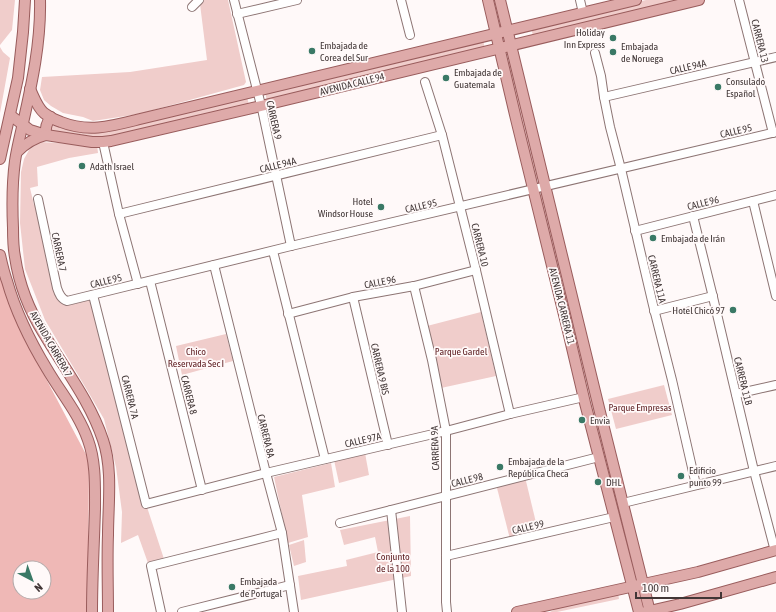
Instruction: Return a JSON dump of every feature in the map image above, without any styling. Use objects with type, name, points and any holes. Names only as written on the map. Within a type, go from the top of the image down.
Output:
[{"type":"main road","points":[[0,159],[20,66],[25,0]]},
{"type":"main road","name":"AVENIDA CARRERA 7","points":[[40,0],[39,36],[23,125],[16,152],[13,182],[12,215],[15,256],[21,285],[27,300],[43,333],[90,410],[106,450],[109,490],[108,612]]},
{"type":"main road","name":"AVENIDA CARRERA 11","points":[[488,0],[584,397],[639,612]]},
{"type":"main road","name":"AVENIDA CARRERA 11","points":[[500,0],[643,584],[648,612]]},
{"type":"main road","name":"AVENIDA CALLE 94","points":[[30,89],[40,109],[51,118],[76,127],[100,127],[133,121],[636,0]]},
{"type":"main road","name":"AVENIDA CALLE 94","points":[[10,115],[30,130],[46,136],[82,141],[103,142],[261,106],[699,0]]},
{"type":"main road","points":[[16,152],[29,141],[46,136],[46,124],[51,118]]},
{"type":"main road","name":"AVENIDA CARRERA 7","points":[[0,255],[12,296],[24,327],[47,370],[79,420],[88,439],[92,454],[95,493],[92,612]]},
{"type":"main road","points":[[517,612],[704,570],[775,551]]},
{"type":"main road","points":[[648,612],[669,609],[776,577]]},
{"type":"street","points":[[192,6],[199,0]]},
{"type":"street","name":"CARRERA 9","points":[[234,0],[261,106],[292,246]]},
{"type":"street","points":[[237,14],[297,0]]},
{"type":"street","points":[[401,0],[410,35]]},
{"type":"street","points":[[580,0],[583,13]]},
{"type":"street","name":"CARRERA 13","points":[[739,0],[774,132]]},
{"type":"street","name":"CARRERA 11A","points":[[595,53],[601,76],[610,127],[674,388],[696,485]]},
{"type":"street","name":"CALLE 94A","points":[[604,97],[776,57]]},
{"type":"street","name":"CARRERA 10","points":[[425,82],[442,136],[510,414]]},
{"type":"street","name":"CALLE 95","points":[[71,300],[774,132]]},
{"type":"street","name":"CALLE 94A","points":[[119,214],[442,136]]},
{"type":"street","points":[[103,142],[119,214],[138,284]]},
{"type":"street","name":"CALLE 96","points":[[635,231],[776,196]]},
{"type":"street","name":"CARRERA 7","points":[[38,199],[57,288],[64,300],[71,300]]},
{"type":"street","points":[[753,201],[776,296]]},
{"type":"street","name":"CARRERA 11B","points":[[693,216],[754,471],[775,551]]},
{"type":"street","points":[[273,251],[325,460]]},
{"type":"street","name":"CARRERA 8A","points":[[214,265],[282,533],[294,612]]},
{"type":"street","name":"CALLE 96","points":[[288,314],[353,298],[414,286],[476,270]]},
{"type":"street","name":"CARRERA 8","points":[[150,281],[202,490]]},
{"type":"street","name":"CARRERA 9A","points":[[414,286],[432,360],[446,431],[447,612]]},
{"type":"street","name":"CARRERA 7A","points":[[93,295],[146,504]]},
{"type":"street","points":[[654,311],[713,296]]},
{"type":"street","name":"CARRERA 9 BIS","points":[[353,298],[388,445]]},
{"type":"street","points":[[736,394],[776,385]]},
{"type":"street","name":"CALLE 97A","points":[[146,504],[266,473],[584,397]]},
{"type":"street","name":"CALLE 98","points":[[340,523],[599,457]]},
{"type":"street","points":[[623,503],[776,466]]},
{"type":"street","points":[[391,510],[402,612]]},
{"type":"street","name":"CALLE 99","points":[[446,556],[614,518]]},
{"type":"street","points":[[161,612],[151,566],[282,533]]},
{"type":"street","points":[[182,612],[290,585]]},
{"type":"green space","points":[[0,0],[15,0],[12,30],[0,45]]},
{"type":"green space","points":[[204,0],[228,0],[246,82],[244,85],[139,114],[93,121],[83,117],[63,113],[44,100],[40,90],[42,77],[130,72],[207,60],[200,4]]},
{"type":"green space","points":[[646,0],[684,0],[533,36],[531,27]]},
{"type":"green space","points":[[483,40],[485,49],[267,101],[265,92]]},
{"type":"green space","points":[[0,47],[10,58],[0,113]]},
{"type":"green space","points":[[512,60],[541,178],[536,179],[507,61]]},
{"type":"green space","points":[[247,97],[249,105],[99,139],[50,132],[52,123],[69,129]]},
{"type":"green space","points":[[40,142],[97,145],[98,153],[69,158],[37,167],[38,186],[30,188],[34,205],[39,205],[61,297],[93,295],[146,504],[164,559],[148,563],[138,535],[121,543],[122,512],[116,467],[104,419],[45,320],[25,269],[20,223],[21,172],[24,159],[29,150]]},
{"type":"green space","points":[[545,193],[638,571],[633,572],[540,195]]},
{"type":"green space","name":"Parque Gardel","points":[[481,312],[496,376],[441,388],[427,326]]},
{"type":"green space","name":"Chico Reservada Sec I","points":[[226,334],[233,361],[182,375],[176,346]]},
{"type":"green space","name":"Parque Empresas","points":[[664,385],[672,415],[616,429],[608,399]]},
{"type":"green space","points":[[365,453],[369,475],[339,483],[334,460]]},
{"type":"green space","points":[[331,463],[335,487],[302,495],[308,537],[288,543],[274,477]]},
{"type":"green space","points":[[525,477],[539,535],[511,543],[496,484]]},
{"type":"green space","name":"Conjunto de la 100","points":[[410,516],[411,576],[301,600],[298,576],[347,566],[346,560],[378,552],[375,537],[344,545],[340,530]]},
{"type":"green space","points":[[304,540],[306,562],[294,566],[289,545]]},
{"type":"green space","points":[[618,593],[619,599],[557,612],[550,612],[562,606]]},
{"type":"shaded area","points":[[0,274],[25,339],[89,460],[88,612],[0,612]]},
{"type":"place","name":"Holiday Inn Express","points":[[613,38]]},
{"type":"place","name":"Embajada de Corea del Sur","points":[[312,51]]},
{"type":"place","name":"Embajada de Noruega","points":[[613,52]]},
{"type":"place","name":"Embajada de Guatemala","points":[[446,78]]},
{"type":"place","name":"Consulado Español","points":[[718,87]]},
{"type":"place","name":"Adath Israel","points":[[82,166]]},
{"type":"place","name":"Hotel Windsor House","points":[[381,207]]},
{"type":"place","name":"Embajada de Irán","points":[[653,238]]},
{"type":"place","name":"Hotel Chicó 97","points":[[733,310]]},
{"type":"place","name":"Envia","points":[[582,420]]},
{"type":"place","name":"Embajada de la República Checa","points":[[500,467]]},
{"type":"place","name":"Edificio punto 99","points":[[681,476]]},
{"type":"place","name":"DHL","points":[[598,482]]},
{"type":"place","name":"Embajada de Portugal","points":[[232,587]]}]
